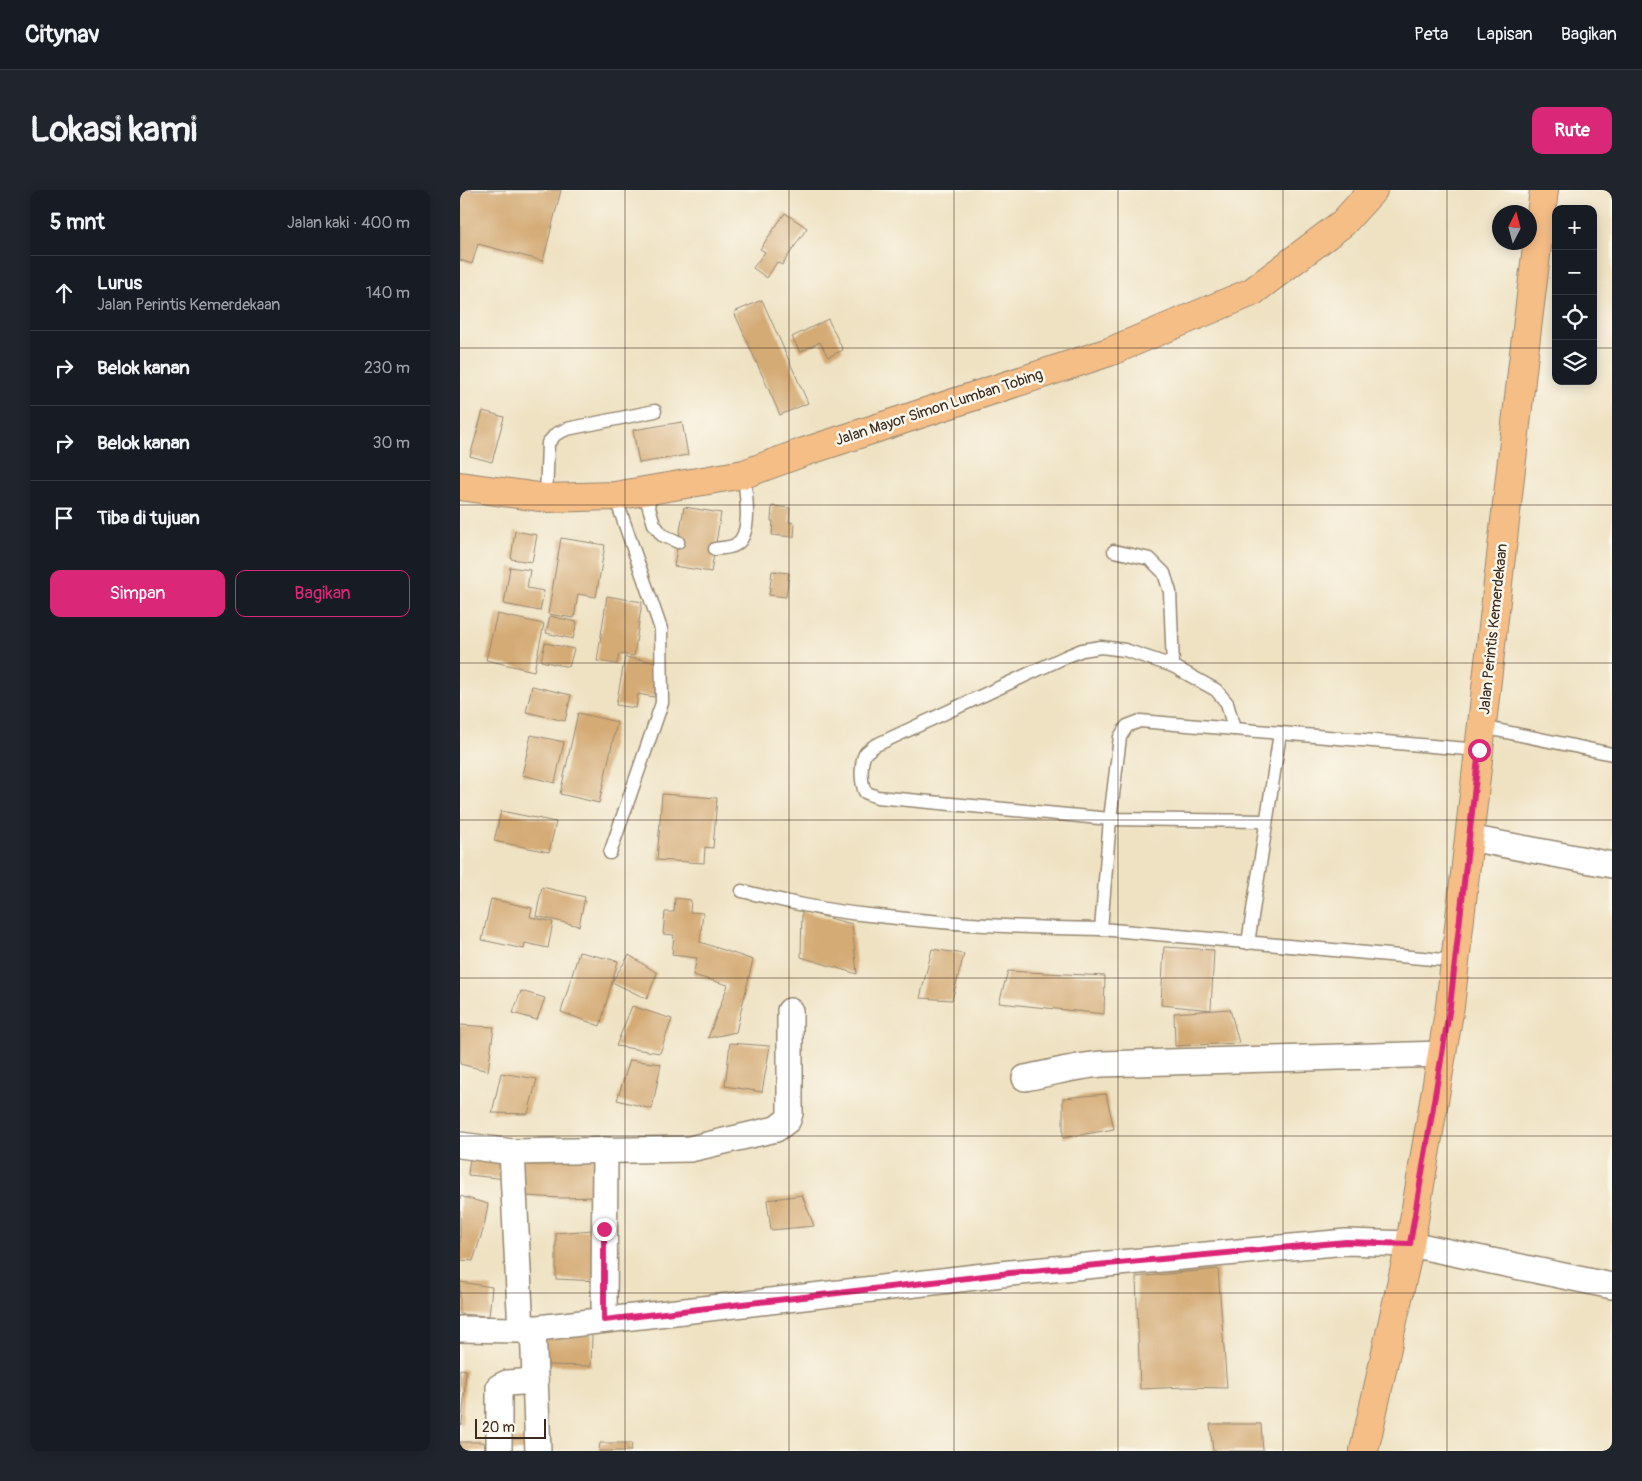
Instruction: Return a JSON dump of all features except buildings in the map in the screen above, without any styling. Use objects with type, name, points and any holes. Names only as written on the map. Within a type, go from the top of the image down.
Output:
[{"type":"main road","name":"Jalan Mayor Simon Lumban Tobing","points":[[460,486],[546,498],[615,496],[744,474],[804,452],[1109,352],[1252,292],[1344,223],[1373,190]]},
{"type":"main road","name":"Jalan Perintis Kemerdekaan","points":[[1364,1451],[1410,1244],[1450,1006],[1544,190]]},
{"type":"street","points":[[1469,838],[1612,865]]},
{"type":"street","points":[[460,1145],[512,1152],[690,1149],[776,1129],[788,1120],[790,1114],[790,1012]]},
{"type":"street","points":[[1026,1078],[1063,1071],[1077,1066],[1102,1064],[1442,1054]]},
{"type":"street","points":[[604,1320],[605,1150]]},
{"type":"street","points":[[512,1152],[527,1329],[535,1381],[538,1451]]},
{"type":"street","points":[[460,1329],[527,1329],[1020,1272],[1346,1242],[1410,1244],[1612,1286]]},
{"type":"street","points":[[499,1451],[499,1387],[506,1383],[535,1381]]},
{"type":"lane","points":[[546,498],[548,443],[556,434],[567,429],[655,411]]},
{"type":"lane","points":[[715,549],[734,546],[744,536],[747,514],[744,474]]},
{"type":"lane","points":[[644,490],[654,524],[662,535],[678,542]]},
{"type":"lane","points":[[610,853],[662,703],[660,629],[615,496]]},
{"type":"lane","points":[[1114,551],[1150,559],[1164,573],[1170,592],[1173,666]]},
{"type":"lane","points":[[1234,729],[1227,703],[1216,690],[1173,666],[1125,650],[1101,647],[1082,650],[874,746],[865,752],[862,761],[862,786],[865,792],[877,796],[1110,819],[1266,822]]},
{"type":"lane","points":[[1101,930],[1110,819],[1120,737],[1126,726],[1140,721],[1280,733],[1481,738],[1612,754]]},
{"type":"lane","points":[[1248,942],[1280,733]]},
{"type":"lane","points":[[742,890],[794,903],[868,915],[1019,928],[1101,930],[1455,961]]},
{"type":"route","points":[[604,1229],[604,1320],[1010,1273],[1346,1242],[1410,1244],[1450,1006],[1479,750]]}]
